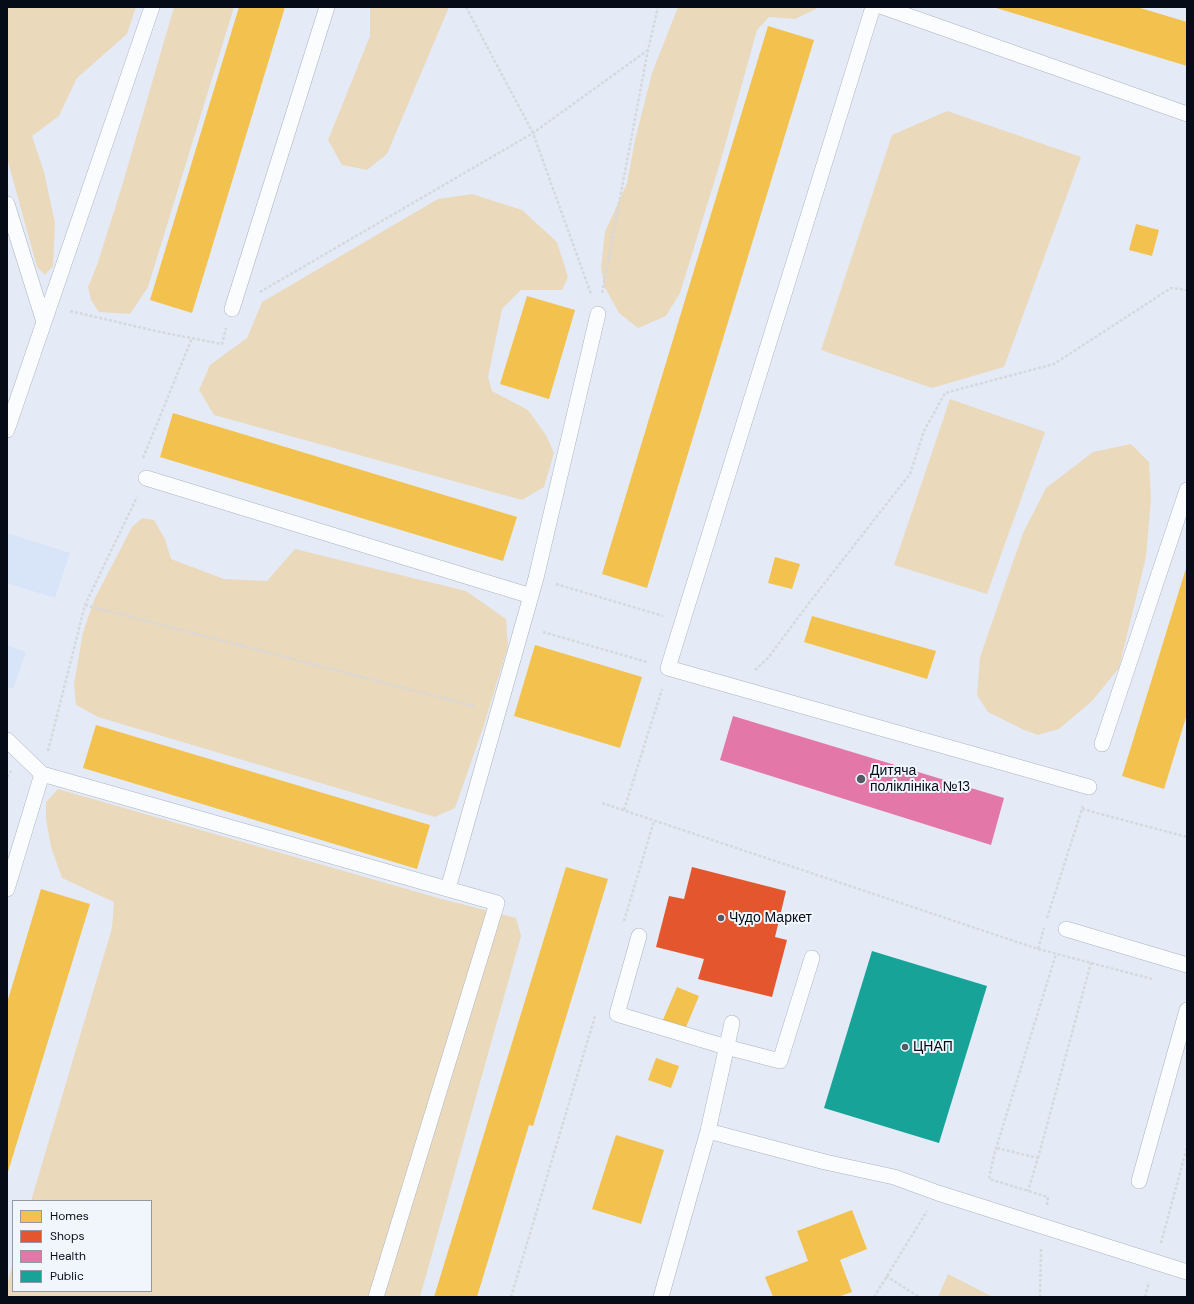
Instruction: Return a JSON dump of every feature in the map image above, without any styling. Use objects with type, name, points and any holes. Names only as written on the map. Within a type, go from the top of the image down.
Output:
[{"type":"lane","points":[[7,430],[152,7]]},
{"type":"lane","points":[[232,309],[327,7]]},
{"type":"lane","points":[[873,7],[668,668],[1089,787]]},
{"type":"lane","points":[[883,7],[1187,114]]},
{"type":"lane","points":[[7,204],[44,322]]},
{"type":"lane","points":[[448,889],[536,578],[598,314]]},
{"type":"lane","points":[[146,478],[531,596]]},
{"type":"lane","points":[[1102,744],[1187,490]]},
{"type":"lane","points":[[7,740],[42,774],[497,903],[376,1297]]},
{"type":"lane","points":[[7,889],[42,774]]},
{"type":"lane","points":[[1066,929],[1187,964]]},
{"type":"lane","points":[[639,936],[617,1014],[726,1047],[780,1061],[812,958]]},
{"type":"lane","points":[[1140,1181],[1187,1010]]},
{"type":"lane","points":[[661,1297],[708,1131],[732,1023]]},
{"type":"lane","points":[[708,1131],[825,1162],[894,1177],[938,1193],[1187,1272]]},
{"type":"path","points":[[466,7],[532,132],[598,314]]},
{"type":"path","points":[[598,314],[648,50],[658,7]]},
{"type":"path","points":[[50,306],[222,344],[232,309],[532,132],[648,50]]},
{"type":"path","points":[[736,687],[768,658],[910,474],[924,431],[945,393],[1054,364],[1171,288],[1187,290]]},
{"type":"path","points":[[42,774],[85,605],[146,478],[143,457],[192,338]]},
{"type":"path","points":[[536,578],[682,622]]},
{"type":"path","points":[[85,605],[498,712]]},
{"type":"path","points":[[522,626],[668,668],[624,810]]},
{"type":"path","points":[[1047,919],[1089,787]]},
{"type":"path","points":[[602,803],[1038,949],[1159,980]]},
{"type":"path","points":[[1082,809],[1187,837]]},
{"type":"path","points":[[622,927],[654,821]]},
{"type":"path","points":[[1038,949],[1045,927]]},
{"type":"path","points":[[1040,1297],[1042,1226],[1048,1197],[989,1179],[1056,954]]},
{"type":"path","points":[[1028,1191],[1091,963]]},
{"type":"path","points":[[511,1297],[597,1010]]},
{"type":"path","points":[[1156,1262],[1187,1147]]},
{"type":"path","points":[[997,1148],[1038,1158]]},
{"type":"path","points":[[874,1297],[938,1193]]},
{"type":"path","points":[[886,1276],[919,1297]]},
{"type":"shaded area","points":[[7,7],[136,7],[127,34],[77,78],[59,116],[32,136],[44,172],[55,223],[53,266],[45,275],[37,267],[7,158]]},
{"type":"shaded area","points":[[174,7],[234,7],[148,287],[130,314],[99,312],[91,300],[88,287],[97,265],[122,186]]},
{"type":"shaded area","points":[[370,7],[449,7],[387,154],[367,170],[342,165],[328,140],[370,36]]},
{"type":"shaded area","points":[[678,7],[816,7],[816,9],[795,19],[769,17],[757,30],[720,163],[680,293],[666,316],[638,328],[619,313],[604,286],[601,267],[605,232],[627,183],[635,140],[652,73]]},
{"type":"shaded area","points":[[947,111],[1081,157],[1004,367],[932,388],[821,350],[892,135]]},
{"type":"shaded area","points":[[472,194],[522,210],[557,242],[568,277],[562,290],[521,290],[502,309],[488,377],[492,391],[528,410],[546,435],[554,453],[544,487],[522,500],[214,415],[199,390],[210,365],[247,338],[262,302],[438,199]]},
{"type":"shaded area","points":[[950,399],[1045,432],[987,594],[894,565]]},
{"type":"shaded area","points":[[1131,444],[1149,462],[1151,499],[1146,557],[1119,668],[1092,701],[1059,729],[1038,735],[1024,730],[988,712],[977,695],[980,657],[1023,533],[1046,488],[1093,452]]},
{"type":"shaded area","points":[[142,518],[154,520],[165,539],[171,559],[224,579],[267,581],[295,549],[466,591],[506,619],[508,646],[483,728],[455,808],[435,817],[98,717],[76,705],[74,684],[83,632],[95,598],[132,527]]},
{"type":"shaded area","points":[[7,533],[70,553],[55,598],[7,583]]},
{"type":"shaded area","points":[[7,645],[26,652],[13,689],[7,687]]},
{"type":"shaded area","points":[[58,789],[438,898],[516,918],[521,936],[420,1297],[7,1297],[7,1286],[12,1266],[12,1292],[152,1292],[152,1200],[31,1200],[112,928],[114,902],[62,878],[51,847],[46,819],[46,802]]},
{"type":"shaded area","points":[[948,1274],[993,1297],[938,1297]]},
{"type":"building: Homes","points":[[239,7],[285,7],[192,313],[150,300]]},
{"type":"building: Homes","points":[[993,7],[1137,7],[1187,22],[1187,66]]},
{"type":"building: Homes","points":[[768,26],[814,40],[647,588],[602,574]]},
{"type":"building: Homes","points":[[1136,224],[1159,230],[1152,256],[1129,250]]},
{"type":"building: Homes","points":[[527,296],[575,310],[549,399],[500,384]]},
{"type":"building: Homes","points":[[173,413],[517,517],[503,561],[160,457]]},
{"type":"building: Homes","points":[[775,557],[800,564],[792,589],[768,583]]},
{"type":"building: Homes","points":[[1187,565],[1187,714],[1164,789],[1122,776]]},
{"type":"building: Homes","points":[[812,616],[936,651],[927,679],[804,642]]},
{"type":"building: Homes","points":[[535,645],[642,677],[620,748],[514,716]]},
{"type":"building: Homes","points":[[96,725],[430,825],[417,869],[83,768]]},
{"type":"building: Homes","points":[[566,867],[608,879],[533,1126],[529,1125],[477,1297],[434,1297]]},
{"type":"building: Homes","points":[[41,889],[90,904],[7,1175],[7,1003]]},
{"type":"building: Homes","points":[[677,987],[699,996],[684,1032],[662,1022]]},
{"type":"building: Homes","points":[[656,1058],[679,1066],[671,1088],[648,1080]]},
{"type":"building: Homes","points":[[616,1135],[664,1150],[641,1224],[592,1209]]},
{"type":"building: Homes","points":[[852,1210],[867,1249],[840,1260],[852,1292],[838,1297],[773,1297],[765,1277],[808,1261],[797,1231]]},
{"type":"building: Shops","name":"Чудо Маркет","points":[[692,867],[786,891],[775,937],[787,940],[772,997],[698,979],[704,959],[656,947],[669,896],[684,899]]},
{"type":"building: Health","name":"Дитяча поліклініка №13","points":[[733,716],[1004,798],[991,845],[720,760]]},
{"type":"building: Public","name":"ЦНАП","points":[[872,951],[987,986],[939,1143],[824,1108]]},
{"type":"place","name":"Дитяча поліклініка №13","points":[[861,779]]},
{"type":"place","name":"Чудо Маркет","points":[[721,918]]},
{"type":"place","name":"ЦНАП","points":[[905,1047]]}]
